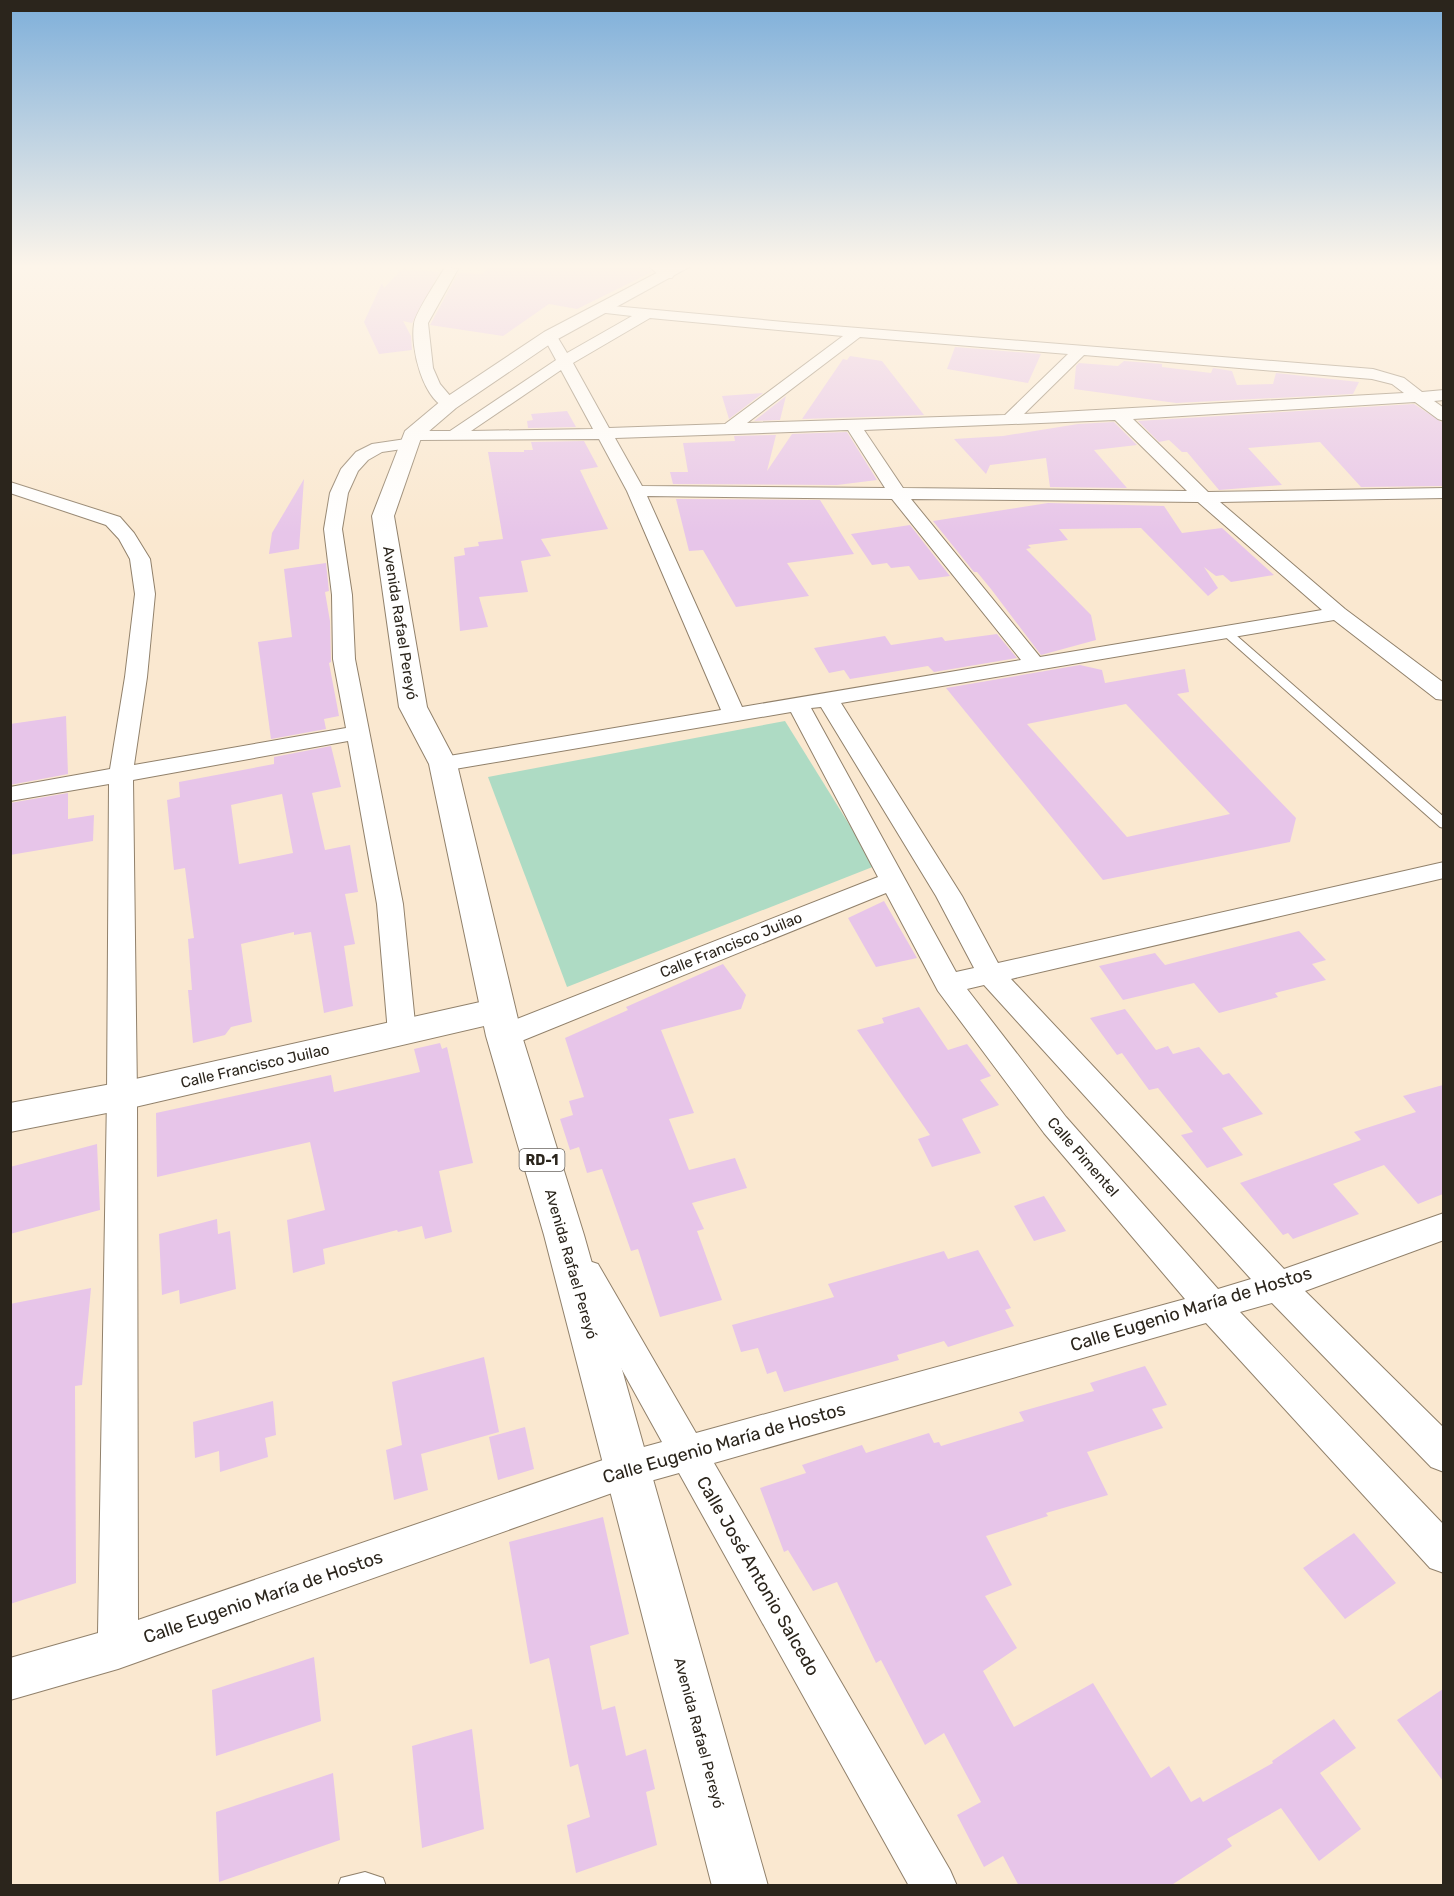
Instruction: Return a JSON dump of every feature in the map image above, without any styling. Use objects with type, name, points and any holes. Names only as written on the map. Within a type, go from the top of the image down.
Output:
[{"type":"main road","name":"RD-1","points":[[411,439],[449,404],[521,355]]},
{"type":"main road","name":"Avenida Rafael Pereyó","points":[[411,439],[383,516],[413,707],[443,764],[501,1023],[564,1235],[629,1469],[740,1886]]},
{"type":"main road","name":"Calle Francisco Juilao","points":[[10,1118],[122,1096],[402,1033],[501,1023]]},
{"type":"street","points":[[424,355],[425,368],[433,385],[449,404]]},
{"type":"street","points":[[561,355],[636,491],[734,715]]},
{"type":"street","points":[[454,436],[489,409],[571,355]]},
{"type":"street","points":[[729,429],[826,355]]},
{"type":"street","points":[[1008,421],[1074,355]]},
{"type":"street","points":[[1157,355],[1373,374],[1398,381],[1443,416]]},
{"type":"street","points":[[402,1033],[390,904],[344,660],[342,595],[333,529],[339,493],[350,469],[362,456],[378,448],[411,439],[454,436],[605,435],[1121,417],[1443,395]]},
{"type":"street","points":[[1121,417],[1203,496],[1338,613],[1443,694]]},
{"type":"street","points":[[853,426],[898,495],[1034,663]]},
{"type":"street","points":[[10,487],[113,521],[127,537],[140,559],[145,594],[136,677],[121,775],[122,1096],[118,1648]]},
{"type":"street","points":[[636,491],[1203,496],[1443,493]]},
{"type":"street","points":[[443,764],[1338,613]]},
{"type":"street","points":[[813,701],[949,896],[991,975],[1278,1286],[1443,1455]]},
{"type":"street","name":"Calle Pimentel","points":[[813,701],[891,882],[948,984],[1055,1125],[1212,1306],[1443,1554]]},
{"type":"street","points":[[10,794],[356,733]]},
{"type":"street","points":[[948,984],[1443,870]]},
{"type":"street","name":"Calle Francisco Juilao","points":[[501,1023],[891,882]]},
{"type":"street","name":"Calle Eugenio María de Hostos","points":[[10,1678],[118,1648],[629,1469],[1212,1306],[1278,1286],[1443,1226]]},
{"type":"street","name":"Calle José Antonio Salcedo","points":[[564,1235],[934,1886]]},
{"type":"lane","points":[[1226,631],[1443,824]]},
{"type":"lane","points":[[349,1886],[365,1882],[375,1886]]},
{"type":"green space","points":[[785,721],[875,866],[567,987],[488,777]]},
{"type":"building","points":[[952,355],[1040,355],[1028,383],[947,369]]},
{"type":"building","points":[[850,356],[882,361],[924,415],[802,419],[843,359],[847,360]]},
{"type":"building","points":[[1124,361],[1162,364],[1162,367],[1211,373],[1213,368],[1232,371],[1237,385],[1273,384],[1276,373],[1359,382],[1353,394],[1176,403],[1074,389],[1076,366],[1079,363],[1118,366]]},
{"type":"building","points":[[763,393],[729,419],[722,396]]},
{"type":"building","points":[[786,396],[780,420],[754,421]]},
{"type":"building","points":[[1414,404],[1443,423],[1443,486],[1361,487],[1320,442],[1248,448],[1282,485],[1219,490],[1187,452],[1182,452],[1169,440],[1159,442],[1138,421]]},
{"type":"building","points":[[567,411],[576,427],[528,428],[527,421],[533,420],[531,414]]},
{"type":"building","points":[[1114,422],[1137,445],[1094,450],[1127,488],[1050,487],[1046,458],[990,465],[986,474],[954,439],[1003,436],[1078,424]]},
{"type":"building","points":[[847,432],[877,480],[837,485],[673,484],[670,472],[688,472],[683,443],[735,441],[734,436],[776,435],[767,471],[792,434]]},
{"type":"building","points":[[584,441],[598,467],[580,470],[608,529],[541,539],[551,556],[521,561],[528,592],[479,597],[488,627],[460,631],[454,557],[465,555],[464,548],[479,546],[478,542],[503,539],[488,452],[533,450],[531,442]]},
{"type":"building","points":[[304,479],[299,549],[269,554],[272,533]]},
{"type":"building","points":[[676,499],[820,500],[854,554],[787,563],[809,596],[736,607],[703,550],[689,551]]},
{"type":"building","points":[[1048,503],[1164,506],[1182,533],[1222,528],[1274,575],[1231,582],[1223,575],[1216,576],[1204,567],[1218,588],[1208,596],[1141,528],[1059,529],[1068,540],[1028,545],[1031,548],[1026,549],[1091,615],[1096,640],[1041,655],[991,589],[977,572],[974,572],[933,521]]},
{"type":"building","points":[[910,525],[950,576],[919,580],[909,566],[891,568],[887,563],[872,565],[851,534]]},
{"type":"building","points":[[326,563],[329,591],[325,592],[330,621],[331,662],[329,663],[339,716],[324,719],[326,729],[271,739],[258,642],[292,637],[284,569]]},
{"type":"building","points":[[997,634],[1017,658],[934,672],[928,666],[850,679],[844,670],[829,673],[814,648],[885,636],[891,645],[942,637],[945,641]]},
{"type":"building","points":[[1080,665],[1102,670],[1105,683],[1185,669],[1189,692],[1177,694],[1296,818],[1290,842],[1103,880],[946,688]],"holes":[[[1126,704],[1230,814],[1127,837],[1027,724]]]},
{"type":"building","points":[[66,716],[68,774],[10,785],[10,724]]},
{"type":"building","points":[[331,746],[341,787],[312,793],[325,850],[350,845],[358,892],[345,894],[355,944],[344,946],[353,1006],[324,1013],[311,932],[294,935],[294,932],[241,944],[252,1022],[231,1027],[225,1035],[193,1043],[188,990],[192,990],[188,939],[194,938],[185,868],[174,870],[167,800],[180,797],[179,782],[274,764],[274,757]],"holes":[[[282,794],[293,853],[239,864],[231,805]]]},
{"type":"building","points":[[68,793],[68,819],[94,815],[93,841],[10,855],[10,803]]},
{"type":"building","points":[[884,901],[917,958],[876,967],[848,918]]},
{"type":"building","points":[[1299,931],[1326,960],[1312,964],[1326,980],[1275,993],[1278,997],[1219,1013],[1194,983],[1123,1000],[1099,966],[1155,953],[1165,965]]},
{"type":"building","points":[[723,964],[746,995],[741,1009],[661,1030],[694,1113],[669,1119],[689,1170],[735,1158],[747,1188],[692,1203],[704,1229],[697,1231],[722,1300],[660,1317],[638,1249],[631,1251],[602,1169],[587,1173],[579,1147],[570,1150],[560,1119],[573,1115],[569,1101],[584,1097],[565,1038],[628,1010],[626,1007]]},
{"type":"building","points":[[919,1007],[948,1050],[967,1044],[991,1076],[980,1080],[999,1105],[962,1119],[981,1153],[932,1167],[918,1139],[930,1135],[857,1030],[884,1023],[882,1018]]},
{"type":"building","points":[[1125,1009],[1156,1050],[1168,1046],[1173,1054],[1199,1047],[1223,1075],[1229,1073],[1263,1114],[1222,1128],[1243,1155],[1207,1168],[1181,1135],[1193,1132],[1158,1088],[1149,1090],[1122,1053],[1117,1055],[1090,1018]]},
{"type":"building","points":[[440,1043],[442,1049],[447,1047],[473,1163],[439,1171],[452,1232],[425,1239],[422,1226],[323,1249],[325,1264],[293,1273],[287,1220],[325,1210],[310,1142],[157,1177],[156,1113],[331,1075],[334,1092],[420,1072],[414,1049]]},
{"type":"building","points":[[1443,1085],[1443,1194],[1418,1204],[1384,1165],[1333,1184],[1359,1214],[1293,1239],[1288,1233],[1283,1235],[1240,1183],[1361,1140],[1354,1132],[1416,1112],[1403,1096]]},
{"type":"building","points":[[97,1144],[100,1210],[10,1234],[10,1167]]},
{"type":"building","points":[[1044,1196],[1066,1231],[1034,1241],[1014,1206]]},
{"type":"building","points":[[217,1219],[218,1234],[230,1231],[236,1289],[180,1304],[179,1290],[162,1295],[159,1234]]},
{"type":"building","points":[[978,1250],[1011,1308],[1005,1310],[1014,1326],[948,1347],[944,1341],[897,1355],[899,1360],[784,1392],[776,1371],[767,1374],[758,1348],[741,1352],[732,1325],[834,1297],[828,1284],[944,1251],[948,1259]]},
{"type":"building","points":[[91,1288],[82,1385],[75,1386],[76,1583],[10,1604],[10,1304]]},
{"type":"building","points":[[484,1357],[499,1432],[421,1454],[428,1490],[394,1500],[386,1450],[402,1445],[392,1382]]},
{"type":"building","points":[[1145,1366],[1167,1405],[1152,1409],[1163,1428],[1087,1452],[1108,1495],[1046,1513],[1048,1516],[986,1536],[1012,1585],[985,1596],[1017,1648],[983,1671],[1014,1727],[1093,1683],[1151,1778],[1169,1766],[1191,1802],[1200,1797],[1203,1802],[1273,1763],[1272,1761],[1334,1719],[1356,1748],[1320,1773],[1361,1829],[1319,1861],[1281,1808],[1227,1839],[1232,1846],[1170,1886],[1019,1886],[1003,1856],[984,1867],[957,1815],[981,1802],[944,1733],[925,1745],[881,1660],[876,1663],[837,1582],[813,1591],[788,1550],[784,1552],[760,1488],[806,1473],[802,1465],[862,1445],[866,1453],[929,1433],[934,1443],[939,1442],[941,1446],[1024,1421],[1019,1412],[1094,1391],[1090,1383]]},
{"type":"building","points":[[273,1401],[276,1435],[265,1438],[268,1457],[220,1472],[219,1451],[195,1458],[193,1422]]},
{"type":"building","points":[[525,1427],[534,1469],[498,1480],[489,1437]]},
{"type":"building","points":[[603,1517],[629,1634],[590,1646],[602,1710],[615,1706],[626,1756],[646,1749],[655,1789],[646,1792],[657,1845],[576,1873],[567,1825],[590,1817],[578,1764],[570,1767],[549,1658],[530,1664],[509,1542]]},
{"type":"building","points":[[1354,1533],[1396,1583],[1345,1619],[1303,1568]]},
{"type":"building","points":[[314,1657],[321,1721],[216,1756],[212,1690]]},
{"type":"building","points":[[1443,1689],[1443,1781],[1397,1720]]},
{"type":"building","points":[[472,1729],[484,1829],[422,1848],[412,1746]]},
{"type":"building","points":[[333,1773],[340,1840],[219,1882],[216,1812]]}]
